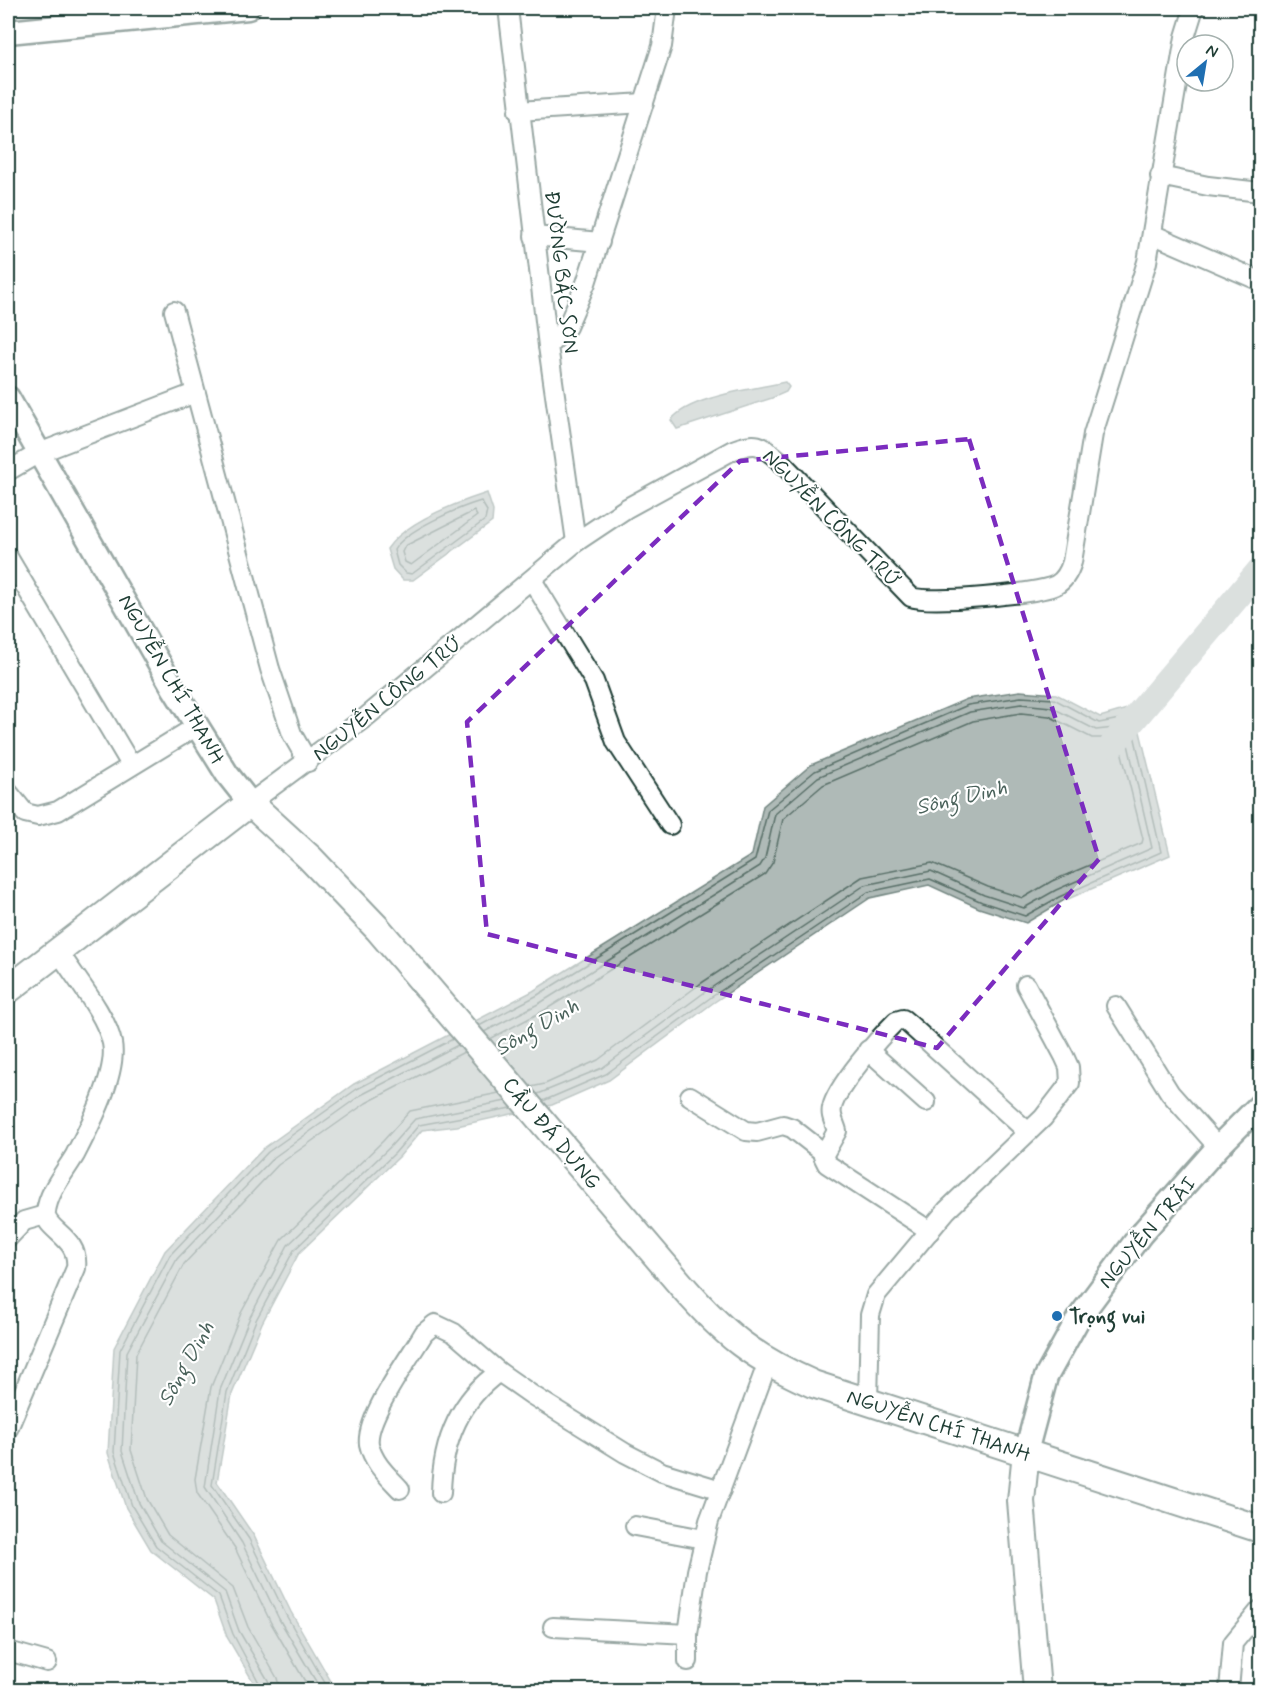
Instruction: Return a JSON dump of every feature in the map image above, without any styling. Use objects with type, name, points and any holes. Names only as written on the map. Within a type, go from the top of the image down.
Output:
[{"type":"main road","name":"NGUYỄN CHÍ THANH","points":[[250,803],[316,854],[378,929]]},
{"type":"main road","name":"NGUYỄN CÔNG TRỨ","points":[[8,990],[250,803]]},
{"type":"main road","name":"CẦU ĐÁ DỰNG","points":[[378,929],[656,1256]]},
{"type":"main road","name":"NGUYỄN CHÍ THANH","points":[[656,1256],[723,1330],[768,1362],[813,1384],[1260,1529]]},
{"type":"main road","name":"NGUYỄN TRÃI","points":[[1026,1452],[1021,1501],[1037,1690]]},
{"type":"street","points":[[8,32],[248,8]]},
{"type":"street","name":"ĐƯỜNG BẮC SƠN","points":[[508,8],[518,111],[576,542]]},
{"type":"street","points":[[548,346],[567,327],[586,283],[662,46],[667,8]]},
{"type":"street","name":"NGUYỄN CÔNG TRỨ","points":[[250,803],[308,762],[576,542],[627,508],[733,450],[755,444],[761,445],[780,461],[911,597],[919,600],[1015,593],[1055,585],[1066,576],[1072,562],[1093,434],[1143,279],[1185,37],[1194,8]]},
{"type":"street","points":[[518,111],[644,103]]},
{"type":"street","points":[[1160,176],[1208,186],[1260,192]]},
{"type":"street","points":[[1152,234],[1260,281]]},
{"type":"street","points":[[534,236],[600,242]]},
{"type":"street","points":[[174,311],[273,680],[292,734],[308,762]]},
{"type":"street","points":[[8,471],[39,453],[195,393]]},
{"type":"street","name":"NGUYỄN CHÍ THANH","points":[[8,398],[197,726],[250,803]]},
{"type":"street","points":[[8,557],[131,765]]},
{"type":"street","points":[[532,580],[594,681],[616,742],[670,825]]},
{"type":"street","points":[[8,792],[26,813],[46,815],[79,800],[131,765],[197,726]]},
{"type":"street","points":[[45,1215],[51,1198],[84,1136],[113,1057],[110,1036],[104,1022],[59,952]]},
{"type":"street","points":[[868,1402],[872,1305],[882,1287],[960,1197],[1062,1097],[1070,1077],[1064,1056],[1026,985]]},
{"type":"street","points":[[1116,1006],[1170,1093],[1218,1147]]},
{"type":"street","points":[[930,1232],[824,1160],[824,1153],[837,1131],[831,1113],[833,1105],[868,1050],[896,1021],[904,1020],[1028,1132]]},
{"type":"street","points":[[868,1050],[926,1102]]},
{"type":"street","points":[[690,1096],[746,1131],[757,1132],[783,1125],[792,1128],[824,1153]]},
{"type":"street","name":"NGUYỄN TRÃI","points":[[1026,1452],[1041,1389],[1066,1338],[1141,1234],[1218,1147],[1260,1105]]},
{"type":"street","points":[[8,1238],[24,1221],[45,1215]]},
{"type":"street","points":[[10,1418],[76,1269],[75,1249],[45,1215]]},
{"type":"street","points":[[400,1489],[375,1459],[369,1441],[370,1431],[376,1415],[428,1328],[435,1324],[445,1327],[499,1372],[639,1460],[662,1472],[721,1490]]},
{"type":"street","points":[[688,1661],[688,1634],[704,1539],[768,1362]]},
{"type":"street","points":[[441,1493],[442,1460],[460,1414],[475,1390],[499,1372]]},
{"type":"street","points":[[635,1526],[704,1539]]},
{"type":"street","points":[[1229,1690],[1233,1643],[1260,1610]]},
{"type":"street","points":[[553,1627],[688,1634]]},
{"type":"street","points":[[8,1651],[47,1662]]},
{"type":"highlighted area","points":[[969,439],[1099,859],[937,1048],[487,934],[467,722],[740,461]]},
{"type":"water","points":[[785,382],[789,387],[786,392],[772,398],[677,429],[671,420],[692,405],[707,399]]},
{"type":"water","points":[[487,493],[493,511],[492,522],[413,580],[403,580],[393,569],[387,549],[395,539],[432,515]]},
{"type":"water","points":[[1020,691],[1056,694],[1100,717],[1134,707],[1170,855],[1061,902],[1026,923],[979,908],[929,885],[870,898],[713,1003],[609,1080],[552,1105],[457,1126],[422,1130],[399,1157],[299,1253],[262,1323],[232,1394],[217,1482],[254,1536],[291,1612],[336,1690],[258,1690],[227,1637],[214,1600],[151,1550],[126,1508],[108,1453],[114,1348],[165,1251],[264,1148],[354,1084],[533,991],[752,855],[763,806],[811,765],[967,699]]},
{"type":"waterway","name":"Sông Dinh","points":[[1113,744],[1260,570]]},
{"type":"place","name":"Trọng vui","points":[[1057,1316]]}]
